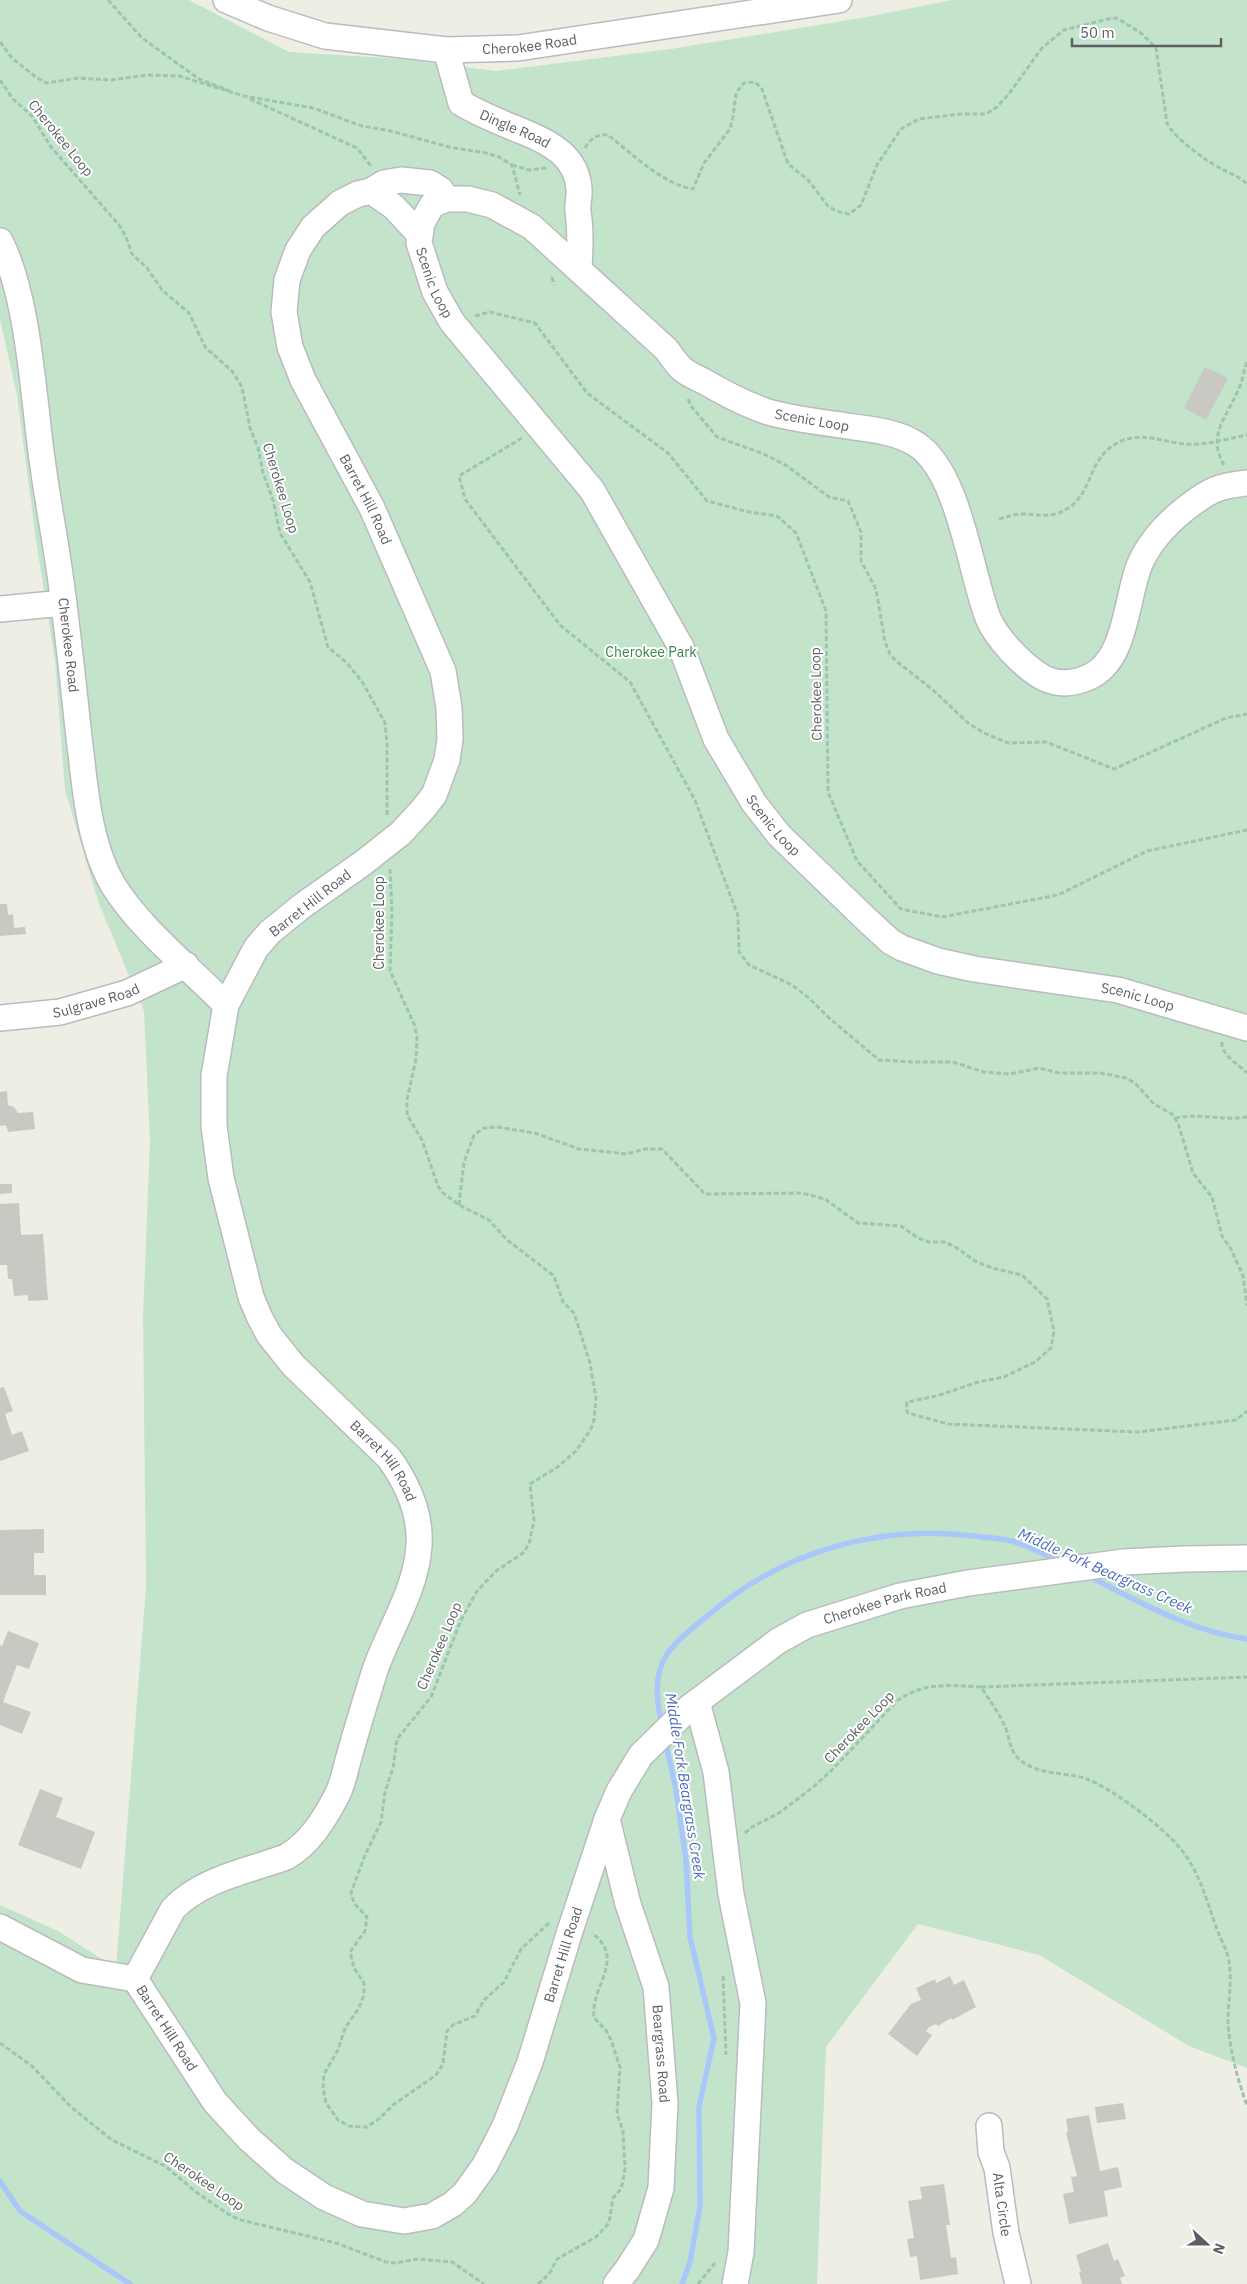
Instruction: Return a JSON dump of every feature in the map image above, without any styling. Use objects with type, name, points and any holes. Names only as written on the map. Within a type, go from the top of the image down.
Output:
[{"type":"street","name":"Cherokee Road","points":[[226,0],[268,18],[324,36],[446,50],[518,48],[727,9],[839,0]]},
{"type":"street","name":"Dingle Road","points":[[446,50],[461,103],[480,115],[546,142],[572,163]]},
{"type":"street","points":[[572,163],[579,188],[578,210],[581,222],[579,269]]},
{"type":"street","name":"Barret Hill Road","points":[[446,199],[440,190],[430,183],[401,180],[358,194],[340,203],[313,227],[298,250],[292,262],[285,293],[284,312],[290,347],[303,380],[372,508],[443,671],[450,708],[450,739],[441,778],[423,810],[401,833],[363,863],[302,906],[270,932],[256,948],[226,1005],[214,1076],[214,1126],[220,1178],[251,1297],[269,1334],[293,1365],[382,1452],[400,1473],[409,1490],[418,1526],[418,1560],[415,1577],[376,1668],[338,1795],[313,1834],[297,1851],[286,1857],[200,1888],[181,1900],[173,1909],[136,1980],[215,2102],[248,2139],[285,2171],[324,2197],[362,2214],[404,2221],[419,2219],[442,2211],[464,2193],[485,2165],[505,2126],[530,2062],[573,1920],[607,1819]]},
{"type":"street","points":[[378,187],[420,236]]},
{"type":"street","name":"Scenic Loop","points":[[1237,1025],[1118,990],[974,970],[938,961],[902,948],[891,942],[867,920],[780,835],[754,803],[716,739],[681,647],[592,490],[452,322],[435,292],[419,243],[422,223],[432,205],[446,199],[468,199],[492,205],[534,229],[666,349],[682,369],[717,389],[767,411],[901,437],[916,444],[926,452],[942,473],[949,490],[988,620],[1001,640],[1036,676],[1045,680],[1057,682],[1078,681],[1099,672],[1108,663],[1118,644],[1140,564],[1155,538],[1172,519],[1203,494],[1218,488],[1241,484]]},
{"type":"street","points":[[534,229],[551,229],[564,224],[578,210]]},
{"type":"street","name":"Cherokee Road","points":[[0,242],[7,255],[10,300],[31,364],[43,475],[64,603],[84,783],[99,852],[113,884],[140,922],[226,1005]]},
{"type":"street","points":[[0,609],[64,603]]},
{"type":"street","name":"Sulgrave Road","points":[[0,1018],[60,1012],[127,993],[186,965]]},
{"type":"street","name":"Cherokee Park Road","points":[[607,1819],[627,1777],[641,1755],[694,1704],[778,1640],[807,1625],[900,1596],[1030,1574],[1124,1562],[1184,1558],[1247,1558]]},
{"type":"street","points":[[694,1704],[716,1772],[734,1916],[753,2003],[741,2252],[735,2284]]},
{"type":"street","name":"Beargrass Road","points":[[607,1819],[628,1904],[656,1987],[665,2103],[661,2188],[646,2240],[628,2270],[616,2284]]},
{"type":"street","points":[[0,1927],[82,1970],[136,1980]]},
{"type":"street","name":"Alta Circle","points":[[989,2126],[991,2152],[997,2168],[1006,2233],[1018,2284]]},
{"type":"path","points":[[108,0],[142,38],[199,79],[244,96],[357,148],[378,187]]},
{"type":"path","points":[[572,163],[580,156],[594,137],[601,134],[608,135],[650,167],[679,185],[693,189],[704,163],[732,123],[736,93],[740,85],[751,81],[759,84],[762,89],[788,164],[808,180],[828,206],[836,211],[848,214],[861,205],[877,164],[901,128],[919,120],[961,114],[986,114],[997,107],[1008,95],[1042,48],[1064,30],[1117,18],[1141,33],[1156,48],[1167,123],[1172,132],[1210,162],[1241,178],[1247,184]]},
{"type":"path","name":"Cherokee Loop","points":[[0,42],[12,58],[37,78],[47,83],[78,78],[111,80],[148,75],[179,76],[244,96],[313,108],[362,126],[392,131],[449,147],[500,157],[512,166],[520,195],[531,214],[534,229]]},
{"type":"path","name":"Cherokee Loop","points":[[0,80],[13,99],[32,116],[51,147],[119,225],[132,254],[147,268],[162,290],[189,313],[209,353],[232,371],[242,387],[250,428],[258,448],[263,473],[273,500],[280,533],[310,582],[328,647],[347,663],[363,683],[385,723],[392,912],[390,971],[406,1004],[417,1037],[416,1059],[407,1100],[407,1115],[422,1140],[438,1186],[449,1198],[489,1220],[506,1239],[554,1276],[563,1302],[574,1313],[590,1363],[596,1398],[594,1420],[582,1444],[559,1466],[530,1484],[534,1521],[529,1544],[523,1553],[496,1571],[477,1591],[461,1620],[431,1697],[398,1739],[393,1768],[385,1792],[381,1822],[365,1855],[351,1893],[354,1903],[367,1917],[365,1931],[350,1952],[354,1968],[362,1977],[364,1989],[359,2008],[345,2028],[338,2050],[324,2074],[324,2097],[338,2120],[349,2126],[367,2126],[380,2118],[393,2104],[436,2075],[443,2064],[445,2035],[450,2028],[475,2016],[484,2000],[504,1982],[521,1949],[553,1919],[561,1915],[573,1920]]},
{"type":"path","name":"Cherokee Loop","points":[[452,322],[490,312],[535,324],[588,393],[668,453],[707,501],[749,512],[777,516],[796,532],[826,611],[828,792],[857,861],[901,909],[942,917],[1058,895],[1147,851],[1247,830]]},
{"type":"path","points":[[1241,484],[1218,455],[1216,440],[1221,424],[1240,388],[1247,361]]},
{"type":"path","points":[[688,398],[691,406],[717,437],[764,454],[787,466],[829,497],[848,501],[861,532],[861,561],[878,594],[880,620],[890,654],[968,723],[984,733],[1008,744],[1046,742],[1114,770],[1226,718],[1247,714]]},
{"type":"path","points":[[999,519],[1021,514],[1050,516],[1074,505],[1083,494],[1092,470],[1099,459],[1118,443],[1126,440],[1141,436],[1181,444],[1198,444],[1247,434]]},
{"type":"path","points":[[1237,1025],[1221,1047],[1224,1053],[1247,1073]]},
{"type":"path","points":[[1175,1118],[1190,1115],[1216,1119],[1247,1117]]},
{"type":"path","points":[[460,1205],[464,1162],[474,1135],[484,1128],[497,1127],[535,1133],[579,1149],[627,1154],[645,1149],[662,1149],[705,1194],[802,1193],[825,1199],[847,1217],[858,1223],[901,1226],[918,1238],[929,1242],[944,1242],[954,1246],[974,1261],[992,1268],[1022,1275],[1047,1299],[1054,1331],[1051,1348],[1035,1362],[1004,1377],[978,1382],[937,1396],[907,1402],[908,1413],[948,1424],[1138,1432],[1236,1420],[1247,1411]]},
{"type":"path","name":"Cherokee Loop","points":[[726,1864],[745,1833],[752,1827],[779,1813],[812,1788],[832,1770],[896,1702],[914,1690],[930,1687],[981,1687],[1247,1677]]},
{"type":"path","points":[[981,1687],[998,1712],[1011,1748],[1020,1759],[1034,1768],[1084,1778],[1112,1792],[1166,1834],[1179,1847],[1192,1866],[1204,1890],[1228,1956],[1230,1977],[1228,2022],[1237,2073],[1247,2106]]},
{"type":"path","points":[[538,2284],[549,2274],[557,2259],[596,2237],[609,2223],[610,2205],[620,2189],[625,2169],[623,2131],[617,2114],[620,2067],[618,2056],[609,2035],[594,2018],[593,2012],[597,1991],[607,1967],[606,1950],[594,1935],[573,1920]]},
{"type":"path","name":"Cherokee Loop","points":[[0,2042],[32,2066],[71,2107],[112,2140],[165,2166],[196,2192],[230,2216],[336,2243],[386,2262],[395,2263],[418,2260],[452,2262],[484,2284]]},
{"type":"green space","name":"Cherokee Park","points":[[0,0],[189,0],[289,52],[402,59],[496,71],[671,49],[867,17],[952,0],[1247,0],[1247,2068],[1189,2046],[1039,1955],[918,1924],[826,2047],[817,2284],[0,2284],[0,1905],[58,1931],[116,1968],[146,1586],[143,1316],[150,1142],[144,1011],[99,904],[65,790],[55,661],[36,540],[17,395],[0,319]]},
{"type":"building","points":[[1205,367],[1228,378],[1206,420],[1184,408]]},
{"type":"building","points":[[0,904],[7,904],[8,915],[13,914],[14,928],[25,927],[26,934],[0,936]]},
{"type":"building","points":[[7,1091],[8,1105],[14,1107],[18,1113],[33,1112],[35,1129],[8,1132],[6,1125],[0,1126],[0,1092]]},
{"type":"building","points":[[0,1184],[12,1184],[12,1193],[0,1194]]},
{"type":"building","points":[[19,1203],[21,1235],[43,1234],[48,1300],[28,1301],[28,1295],[14,1296],[12,1279],[8,1279],[7,1265],[0,1265],[0,1204]]},
{"type":"building","points":[[4,1387],[13,1411],[5,1414],[12,1435],[22,1431],[29,1451],[0,1461],[0,1388]]},
{"type":"building","points":[[44,1529],[44,1553],[34,1553],[34,1575],[46,1575],[46,1595],[0,1595],[0,1530]]},
{"type":"building","points":[[8,1631],[39,1643],[29,1669],[17,1665],[3,1702],[31,1712],[22,1734],[0,1725],[0,1645],[2,1646]]},
{"type":"building","points":[[40,1789],[63,1798],[56,1817],[95,1832],[81,1869],[18,1845]]},
{"type":"building","points":[[950,1976],[954,1985],[964,1980],[976,2007],[938,2026],[936,2024],[929,2027],[926,2031],[932,2035],[917,2056],[888,2034],[911,2004],[921,2000],[916,1988],[935,1979],[936,1983]]},
{"type":"building","points":[[1123,2103],[1126,2119],[1097,2123],[1095,2107]]},
{"type":"building","points":[[1089,2115],[1100,2171],[1118,2167],[1122,2187],[1104,2191],[1108,2216],[1069,2224],[1063,2194],[1074,2192],[1071,2177],[1077,2176],[1066,2133],[1068,2132],[1066,2119]]},
{"type":"building","points":[[944,2184],[950,2225],[946,2225],[951,2258],[956,2257],[958,2274],[920,2280],[917,2256],[910,2257],[907,2239],[914,2238],[908,2201],[922,2199],[920,2187]]},
{"type":"building","points":[[1108,2243],[1114,2261],[1118,2259],[1125,2276],[1120,2278],[1122,2284],[1082,2284],[1076,2255]]},
{"type":"waterway","name":"Middle Fork Beargrass Creek","points":[[662,1726],[657,1687],[659,1672],[664,1659],[672,1648],[696,1625],[740,1591],[770,1573],[802,1558],[835,1547],[869,1539],[903,1534],[938,1533],[1010,1541],[1027,1546],[1060,1562]]},
{"type":"waterway","name":"Middle Fork Beargrass Creek","points":[[1088,1576],[1185,1623],[1206,1630],[1247,1639]]},
{"type":"waterway","name":"Middle Fork Beargrass Creek","points":[[665,1740],[676,1790],[686,1860],[690,1937],[714,2038],[699,2107],[700,2206],[690,2262],[682,2284]]},
{"type":"waterway","name":"Middle Fork Beargrass Creek","points":[[0,2181],[20,2211],[130,2284]]}]
